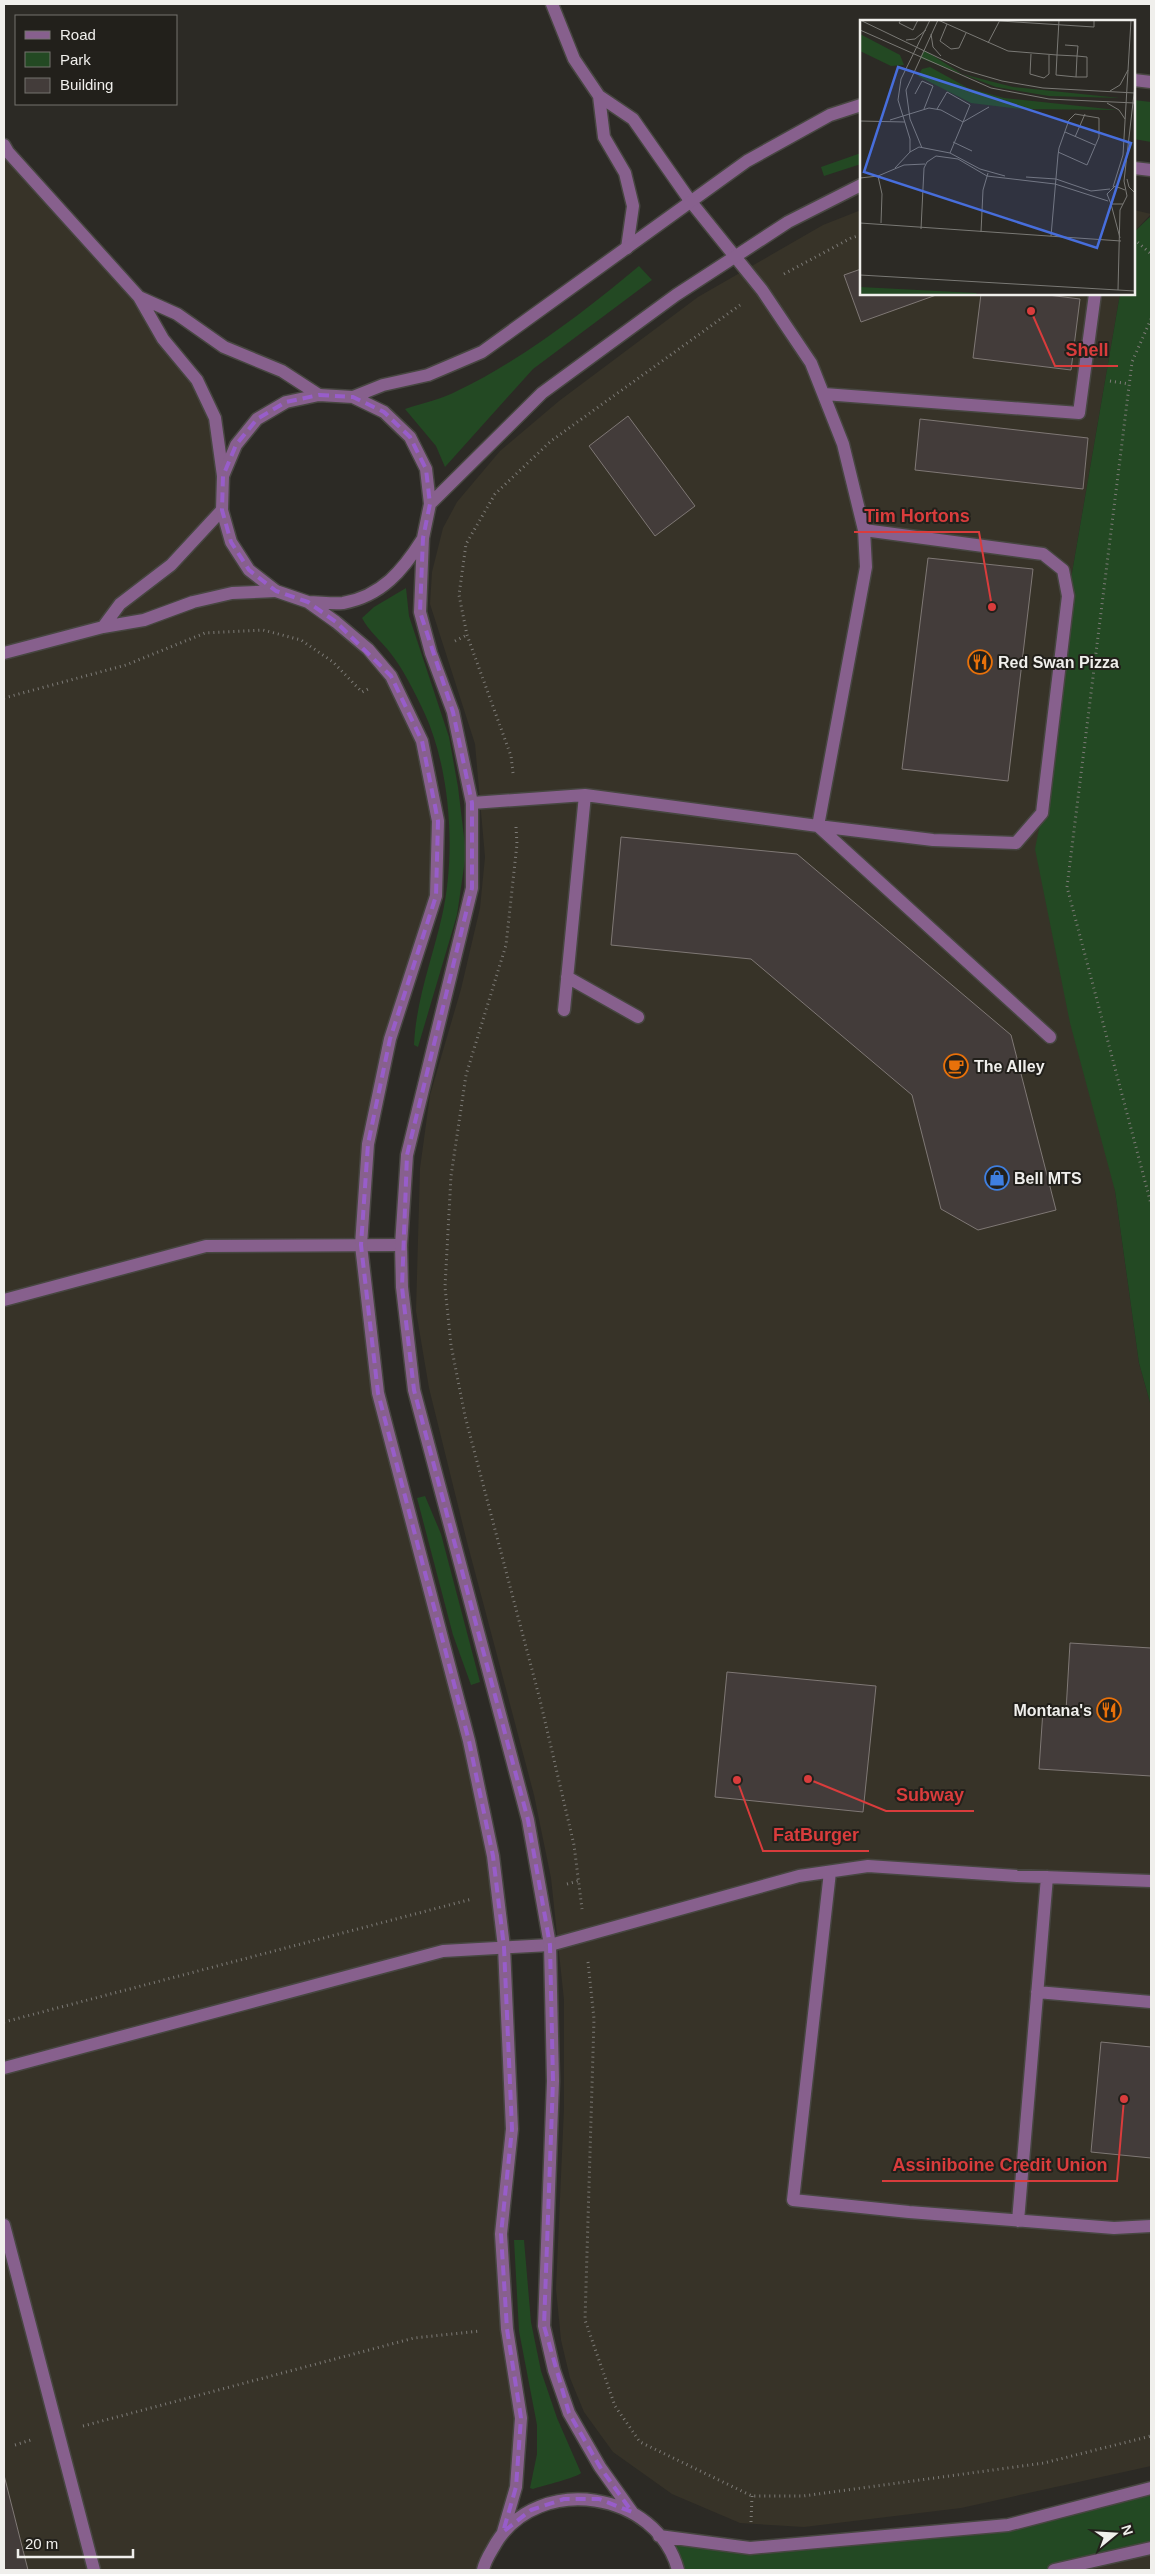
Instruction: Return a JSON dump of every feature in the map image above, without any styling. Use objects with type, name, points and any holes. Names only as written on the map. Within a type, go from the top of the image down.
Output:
[{"type":"street","points":[[552,4],[574,59],[599,96],[633,119],[691,202],[762,290],[811,363],[843,444],[864,530],[866,567],[818,826]]},
{"type":"street","points":[[1135,80],[1151,82]]},
{"type":"street","points":[[599,96],[604,137],[625,173],[633,206],[627,248]]},
{"type":"street","points":[[353,397],[384,385],[428,376],[482,352],[747,161],[830,115],[860,105]]},
{"type":"street","points":[[5,151],[139,297],[163,339],[197,380],[215,418],[223,476],[222,510],[231,542],[249,570],[276,591],[308,602],[343,602],[376,591],[404,568],[423,538]]},
{"type":"street","points":[[1135,168],[1151,170]]},
{"type":"street","points":[[430,504],[542,393],[676,296],[788,222],[860,186]]},
{"type":"street","points":[[824,394],[1079,413],[1095,295]]},
{"type":"street","points":[[139,297],[176,314],[224,347],[282,371],[319,394]]},
{"type":"street","points":[[223,476],[236,445],[257,419],[286,402],[319,394],[353,397],[384,412],[410,437],[426,469],[430,504],[423,538],[420,612],[431,653],[453,712],[472,803],[472,888],[407,1155],[401,1245],[402,1287],[414,1390],[528,1820],[550,1945],[553,2081],[544,2326],[554,2370],[569,2413],[600,2467],[632,2512],[660,2536],[670,2550],[678,2570]]},
{"type":"street","points":[[103,626],[120,604],[170,565],[222,510]]},
{"type":"street","points":[[472,803],[585,795],[934,840],[1016,843],[1042,813],[1068,596],[1063,570],[1043,554],[864,530]]},
{"type":"street","points":[[4,653],[103,626],[144,620],[193,602],[232,594],[276,591]]},
{"type":"street","points":[[308,602],[368,649],[391,676],[422,741],[438,820],[436,896],[390,1039],[368,1144],[361,1245],[364,1287],[378,1393],[469,1741],[493,1856],[504,1946],[512,2129],[501,2234],[507,2329],[521,2418],[516,2487],[503,2532],[481,2568]]},
{"type":"street","points":[[564,1010],[585,795]]},
{"type":"street","points":[[818,826],[1050,1037]]},
{"type":"street","points":[[567,977],[638,1017]]},
{"type":"street","points":[[4,1300],[206,1246],[401,1245]]},
{"type":"street","points":[[4,2068],[443,1951],[504,1946],[550,1945],[799,1876],[868,1866],[1047,1877],[1151,1881]]},
{"type":"street","points":[[830,1872],[793,2200],[1114,2228],[1151,2226]]},
{"type":"street","points":[[1018,2221],[1047,1877]]},
{"type":"street","points":[[1037,1992],[1151,2002]]},
{"type":"street","points":[[4,2225],[94,2570]]},
{"type":"street","points":[[660,2536],[750,2548],[1008,2526],[1151,2488]]},
{"type":"street","points":[[503,2532],[531,2510],[564,2499],[599,2500],[632,2512]]},
{"type":"street","points":[[1054,2570],[1151,2548]]},
{"type":"path","points":[[860,235],[792,268],[551,442],[495,494],[466,544],[458,595],[468,635],[511,756],[517,844],[506,945],[466,1075],[451,1176],[445,1287],[451,1345],[465,1416],[540,1700],[574,1845],[594,2020],[585,2320],[615,2406],[640,2442],[752,2496],[803,2496],[1044,2463],[1151,2436]]},
{"type":"path","points":[[1135,240],[1151,254]]},
{"type":"path","points":[[1151,319],[1131,369],[1067,887],[1151,1204]]},
{"type":"path","points":[[4,698],[126,665],[205,633],[263,630],[302,640],[333,662],[362,692]]},
{"type":"path","points":[[540,1892],[578,1881]]},
{"type":"path","points":[[4,2022],[471,1899],[498,1897]]},
{"type":"path","points":[[15,2445],[414,2338],[481,2331]]},
{"type":"highlighted area","points":[[319,395],[353,397],[384,412],[410,437],[426,469],[430,504],[423,538],[420,612],[453,712],[472,803],[472,888],[407,1155],[402,1287],[414,1390],[528,1820],[550,1945],[553,2081],[544,2326],[569,2413],[600,2467],[632,2512],[599,2499],[564,2499],[531,2510],[503,2532],[516,2487],[521,2418],[507,2329],[501,2234],[512,2129],[504,1947],[493,1856],[469,1741],[378,1393],[361,1245],[368,1144],[390,1039],[436,896],[438,821],[422,741],[391,676],[336,622],[308,602],[276,591],[249,570],[231,542],[222,510],[223,476],[236,445],[257,419],[286,402]]},
{"type":"shaded area","points":[[4,145],[139,297],[215,418],[222,510],[249,570],[308,602],[368,649],[422,741],[438,821],[436,896],[390,1039],[368,1144],[361,1245],[378,1393],[493,1856],[512,2129],[501,2234],[521,2418],[503,2532],[477,2570],[4,2570]]},
{"type":"shaded area","points":[[860,210],[860,295],[1120,295],[1068,596],[1115,1191],[1139,1363],[1151,1406],[1151,2466],[961,2508],[804,2527],[740,2523],[672,2494],[613,2452],[584,2412],[570,2378],[561,2340],[556,2289],[564,2108],[564,2000],[551,1878],[534,1795],[467,1542],[429,1388],[416,1311],[420,1168],[430,1095],[461,989],[480,908],[485,857],[475,744],[430,604],[432,572],[443,528],[457,502],[500,451],[559,401],[698,297],[823,225]]},
{"type":"shaded area","points":[[1135,210],[1151,214],[1135,231]]},
{"type":"shaded area","points":[[1151,2548],[1151,2570],[1054,2570]]},
{"type":"green space","points":[[1135,100],[1151,102],[1151,142],[1135,139]]},
{"type":"green space","points":[[860,153],[860,164],[824,176],[821,167]]},
{"type":"green space","points":[[1151,216],[1151,1406],[1139,1363],[1115,1191],[1070,1023],[1035,849],[1042,813],[1068,596],[1120,295],[1135,295],[1135,231]]},
{"type":"green space","points":[[639,266],[652,280],[533,369],[445,467],[436,446],[405,409],[453,393],[506,364],[553,333]]},
{"type":"green space","points":[[406,588],[409,616],[449,737],[458,787],[466,853],[457,915],[418,1047],[414,1045],[415,1028],[425,980],[442,916],[449,867],[450,840],[445,786],[433,735],[424,712],[403,672],[362,618],[374,607]]},
{"type":"green space","points":[[425,1496],[441,1534],[480,1682],[471,1685],[453,1635],[417,1498]]},
{"type":"green space","points":[[514,2240],[524,2240],[531,2322],[541,2371],[557,2418],[581,2473],[533,2489],[530,2488],[537,2454],[537,2425],[519,2331]]},
{"type":"green space","points":[[1151,2488],[1151,2548],[1054,2570],[678,2570],[659,2536],[750,2548],[1008,2525]]},
{"type":"building","points":[[860,269],[860,295],[936,295],[861,322],[844,275]]},
{"type":"building","points":[[981,295],[1048,295],[1080,299],[1071,370],[973,358]]},
{"type":"building","points":[[628,416],[695,506],[655,536],[589,446]]},
{"type":"building","points":[[920,419],[1088,438],[1083,489],[915,470]]},
{"type":"building","points":[[928,558],[1033,569],[1008,781],[902,769]]},
{"type":"building","points":[[621,837],[797,854],[1011,1035],[1056,1210],[978,1230],[941,1209],[912,1095],[751,959],[611,945]]},
{"type":"building","name":"Montana's","points":[[1070,1643],[1151,1648],[1151,1776],[1039,1769],[1043,1710],[1066,1711]]},
{"type":"building","points":[[727,1672],[876,1686],[863,1812],[715,1797]]},
{"type":"building","points":[[1101,2042],[1151,2047],[1151,2158],[1091,2152]]},
{"type":"building","points":[[4,2475],[28,2570],[4,2570]]},
{"type":"place","name":"Shell","points":[[1031,311]]},
{"type":"place","name":"Tim Hortons","points":[[992,607]]},
{"type":"place","name":"Red Swan Pizza","points":[[980,662]]},
{"type":"place","name":"The Alley","points":[[956,1066]]},
{"type":"place","name":"Bell MTS","points":[[997,1178]]},
{"type":"place","name":"Montana's","points":[[1109,1710]]},
{"type":"place","name":"Subway","points":[[808,1779]]},
{"type":"place","name":"FatBurger","points":[[737,1780]]},
{"type":"place","name":"Assiniboine Credit Union","points":[[1124,2099]]}]
